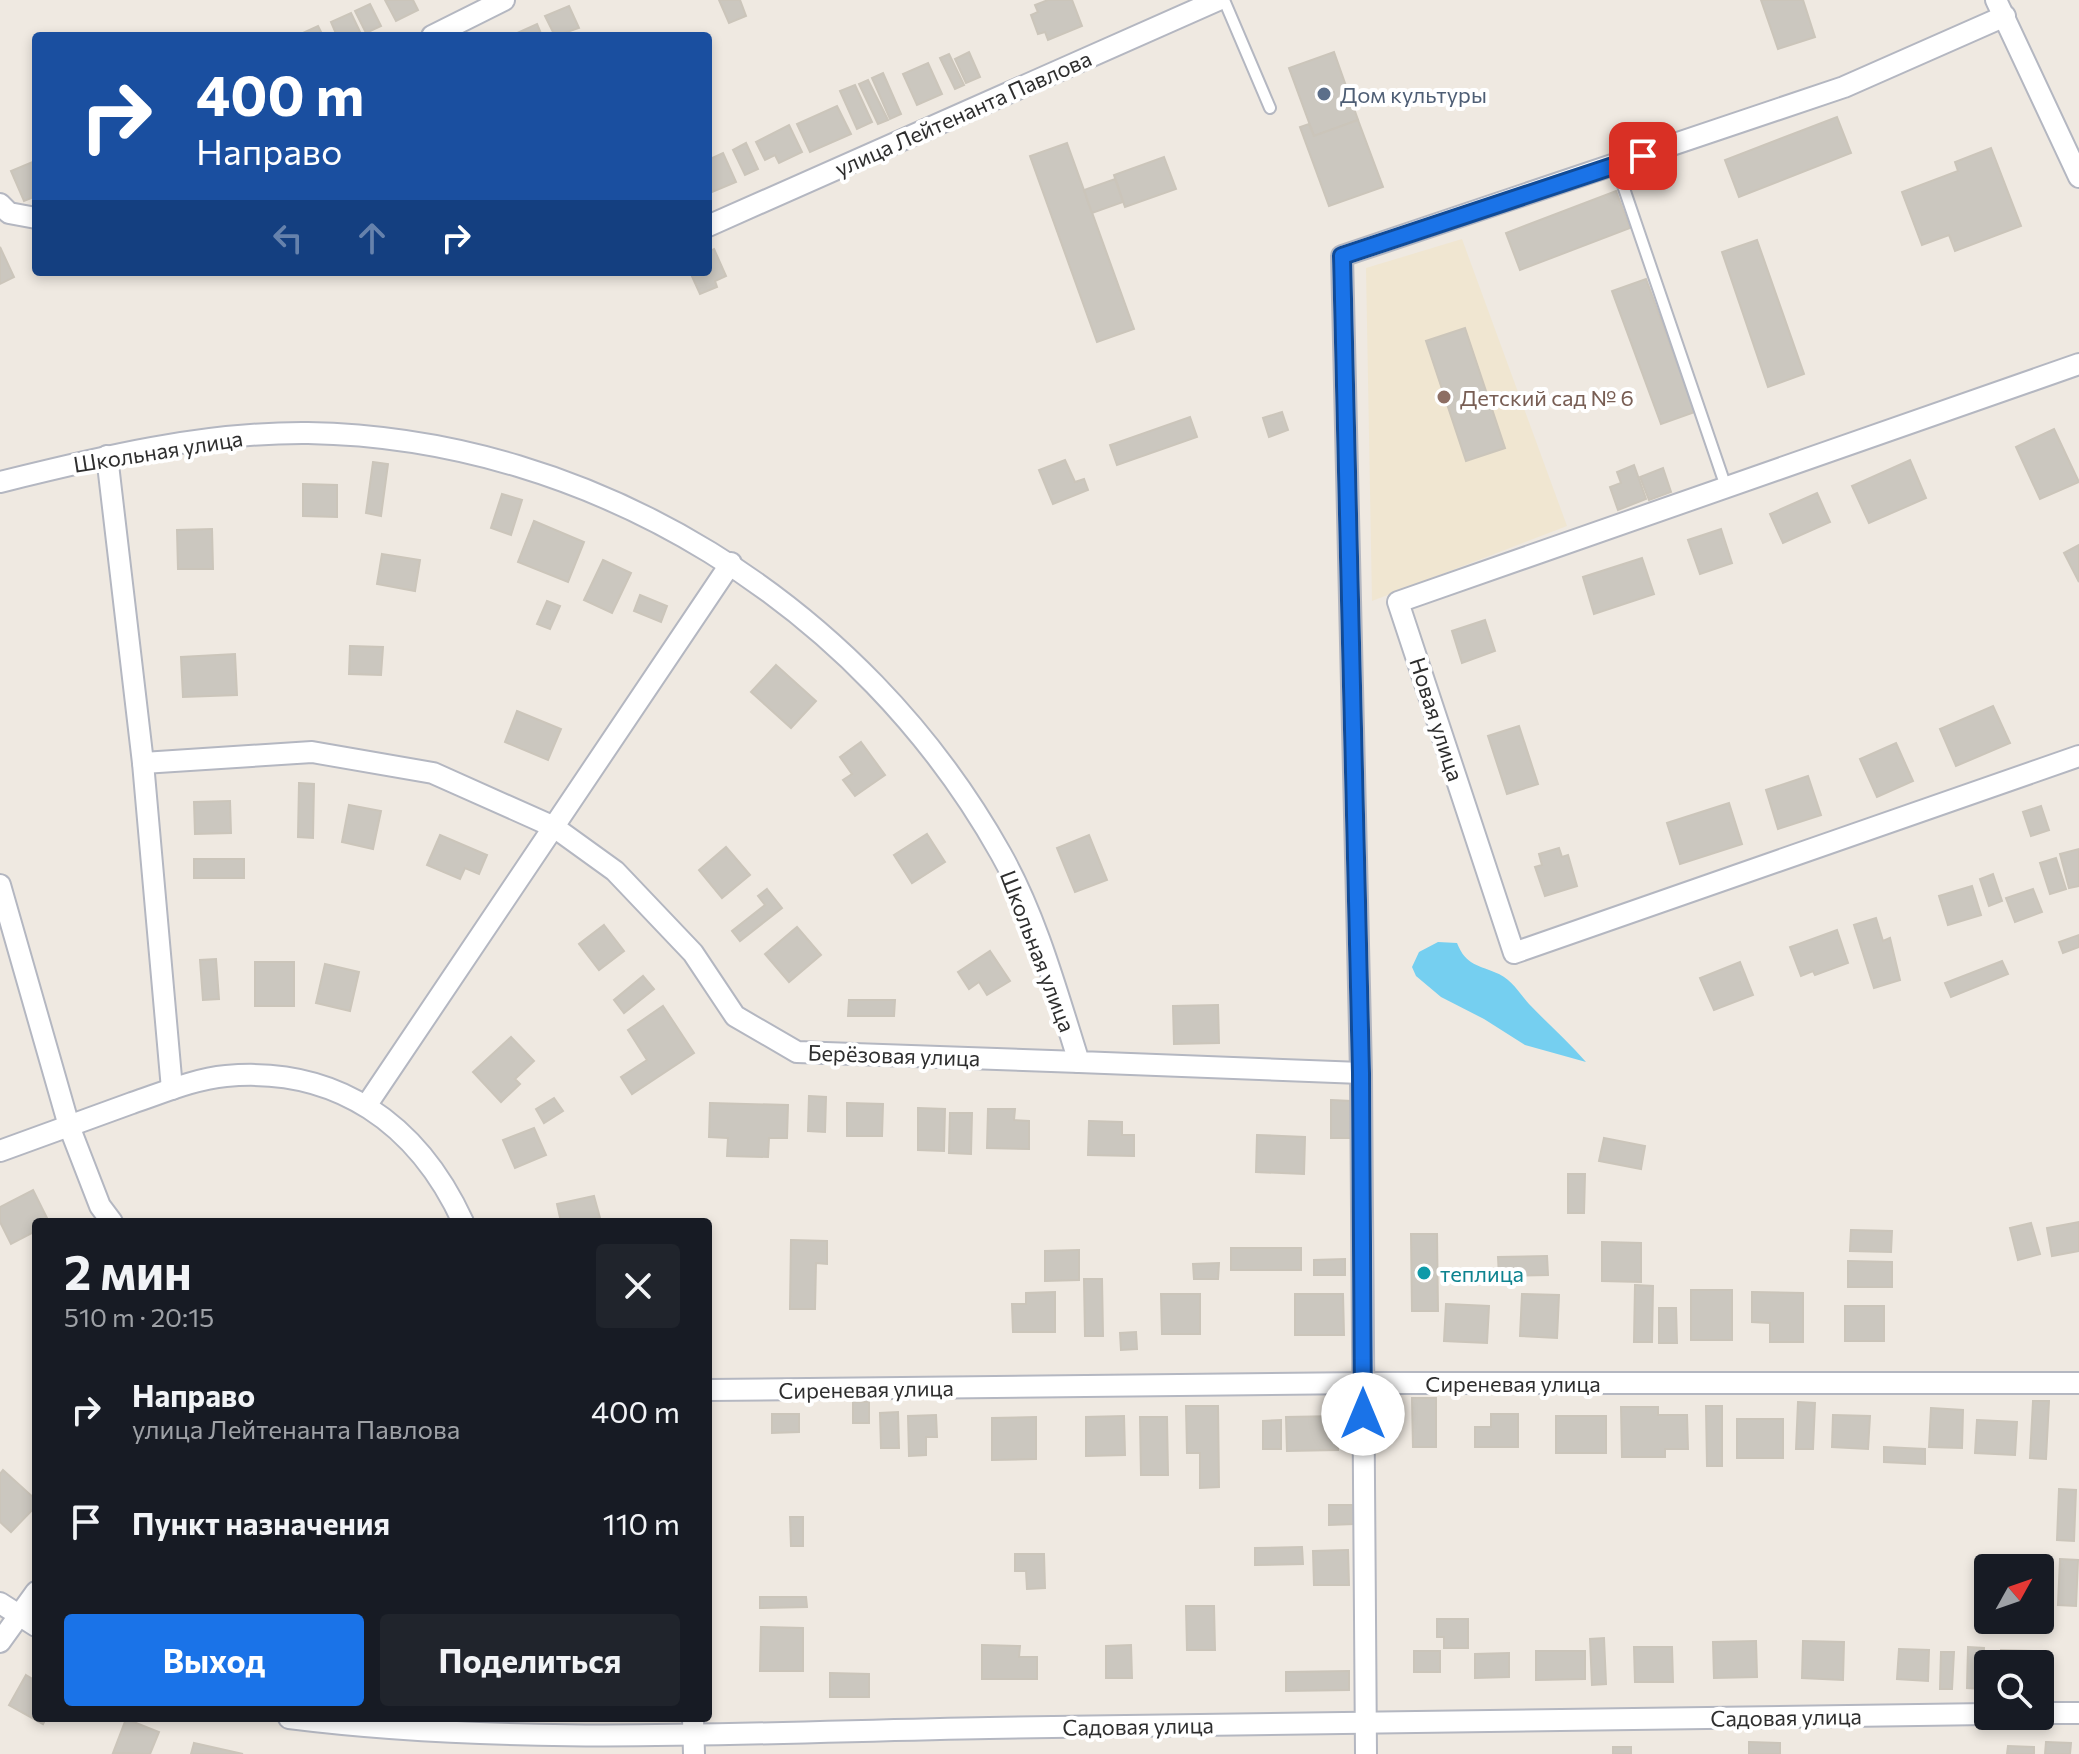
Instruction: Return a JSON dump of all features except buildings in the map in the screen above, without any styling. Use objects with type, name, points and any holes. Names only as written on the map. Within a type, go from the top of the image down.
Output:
[{"type":"street","points":[[440,32],[504,0]]},
{"type":"street","name":"улица Лейтенанта Павлова","points":[[712,224],[1218,0]]},
{"type":"street","points":[[1366,1754],[1361,1073],[1342,256],[1844,87],[2000,8],[2079,177]]},
{"type":"street","points":[[5,208],[32,217]]},
{"type":"street","name":"Новая улица","points":[[2079,364],[1398,602],[1514,953],[2079,756]]},
{"type":"street","name":"Школьная улица","points":[[0,482],[107,456],[215,437],[309,433],[413,442],[523,467],[625,505],[731,563],[833,641],[920,732],[1002,855],[1046,957],[1079,1062]]},
{"type":"street","points":[[107,456],[143,763],[172,1089]]},
{"type":"street","points":[[366,1106],[731,563]]},
{"type":"street","name":"Берёзовая улица","points":[[143,763],[312,752],[433,773],[554,827],[615,871],[693,953],[735,1016],[797,1052],[1079,1062]]},
{"type":"street","points":[[0,885],[69,1126],[100,1206],[109,1218]]},
{"type":"street","points":[[1079,1062],[1361,1073]]},
{"type":"street","points":[[0,1151],[172,1089],[225,1076],[288,1078],[327,1088],[366,1106],[403,1132],[444,1181],[461,1218]]},
{"type":"street","name":"Сиреневая улица","points":[[712,1390],[1363,1383],[2079,1383]]},
{"type":"street","points":[[0,1603],[27,1621],[0,1642]]},
{"type":"street","points":[[2054,1713],[2079,1713]]},
{"type":"street","name":"Садовая улица","points":[[322,1722],[463,1732],[694,1735],[1974,1714]]},
{"type":"lane","points":[[1224,0],[1270,108]]},
{"type":"lane","points":[[1616,165],[1726,487]]},
{"type":"shaded area","name":"Детский сад № 6","points":[[1462,239],[1567,526],[1372,601],[1366,268]]},
{"type":"water","points":[[1438,942],[1457,943],[1469,961],[1509,981],[1586,1062],[1525,1045],[1441,997],[1416,976],[1412,967],[1419,952]]},
{"type":"place","name":"Дом культуры","points":[[1324,94]]},
{"type":"place","name":"Детский сад № 6","points":[[1444,397]]},
{"type":"place","name":"теплица","points":[[1424,1273]]},
{"type":"route","points":[[1363,1414],[1361,1073],[1342,256],[1643,156]]}]
